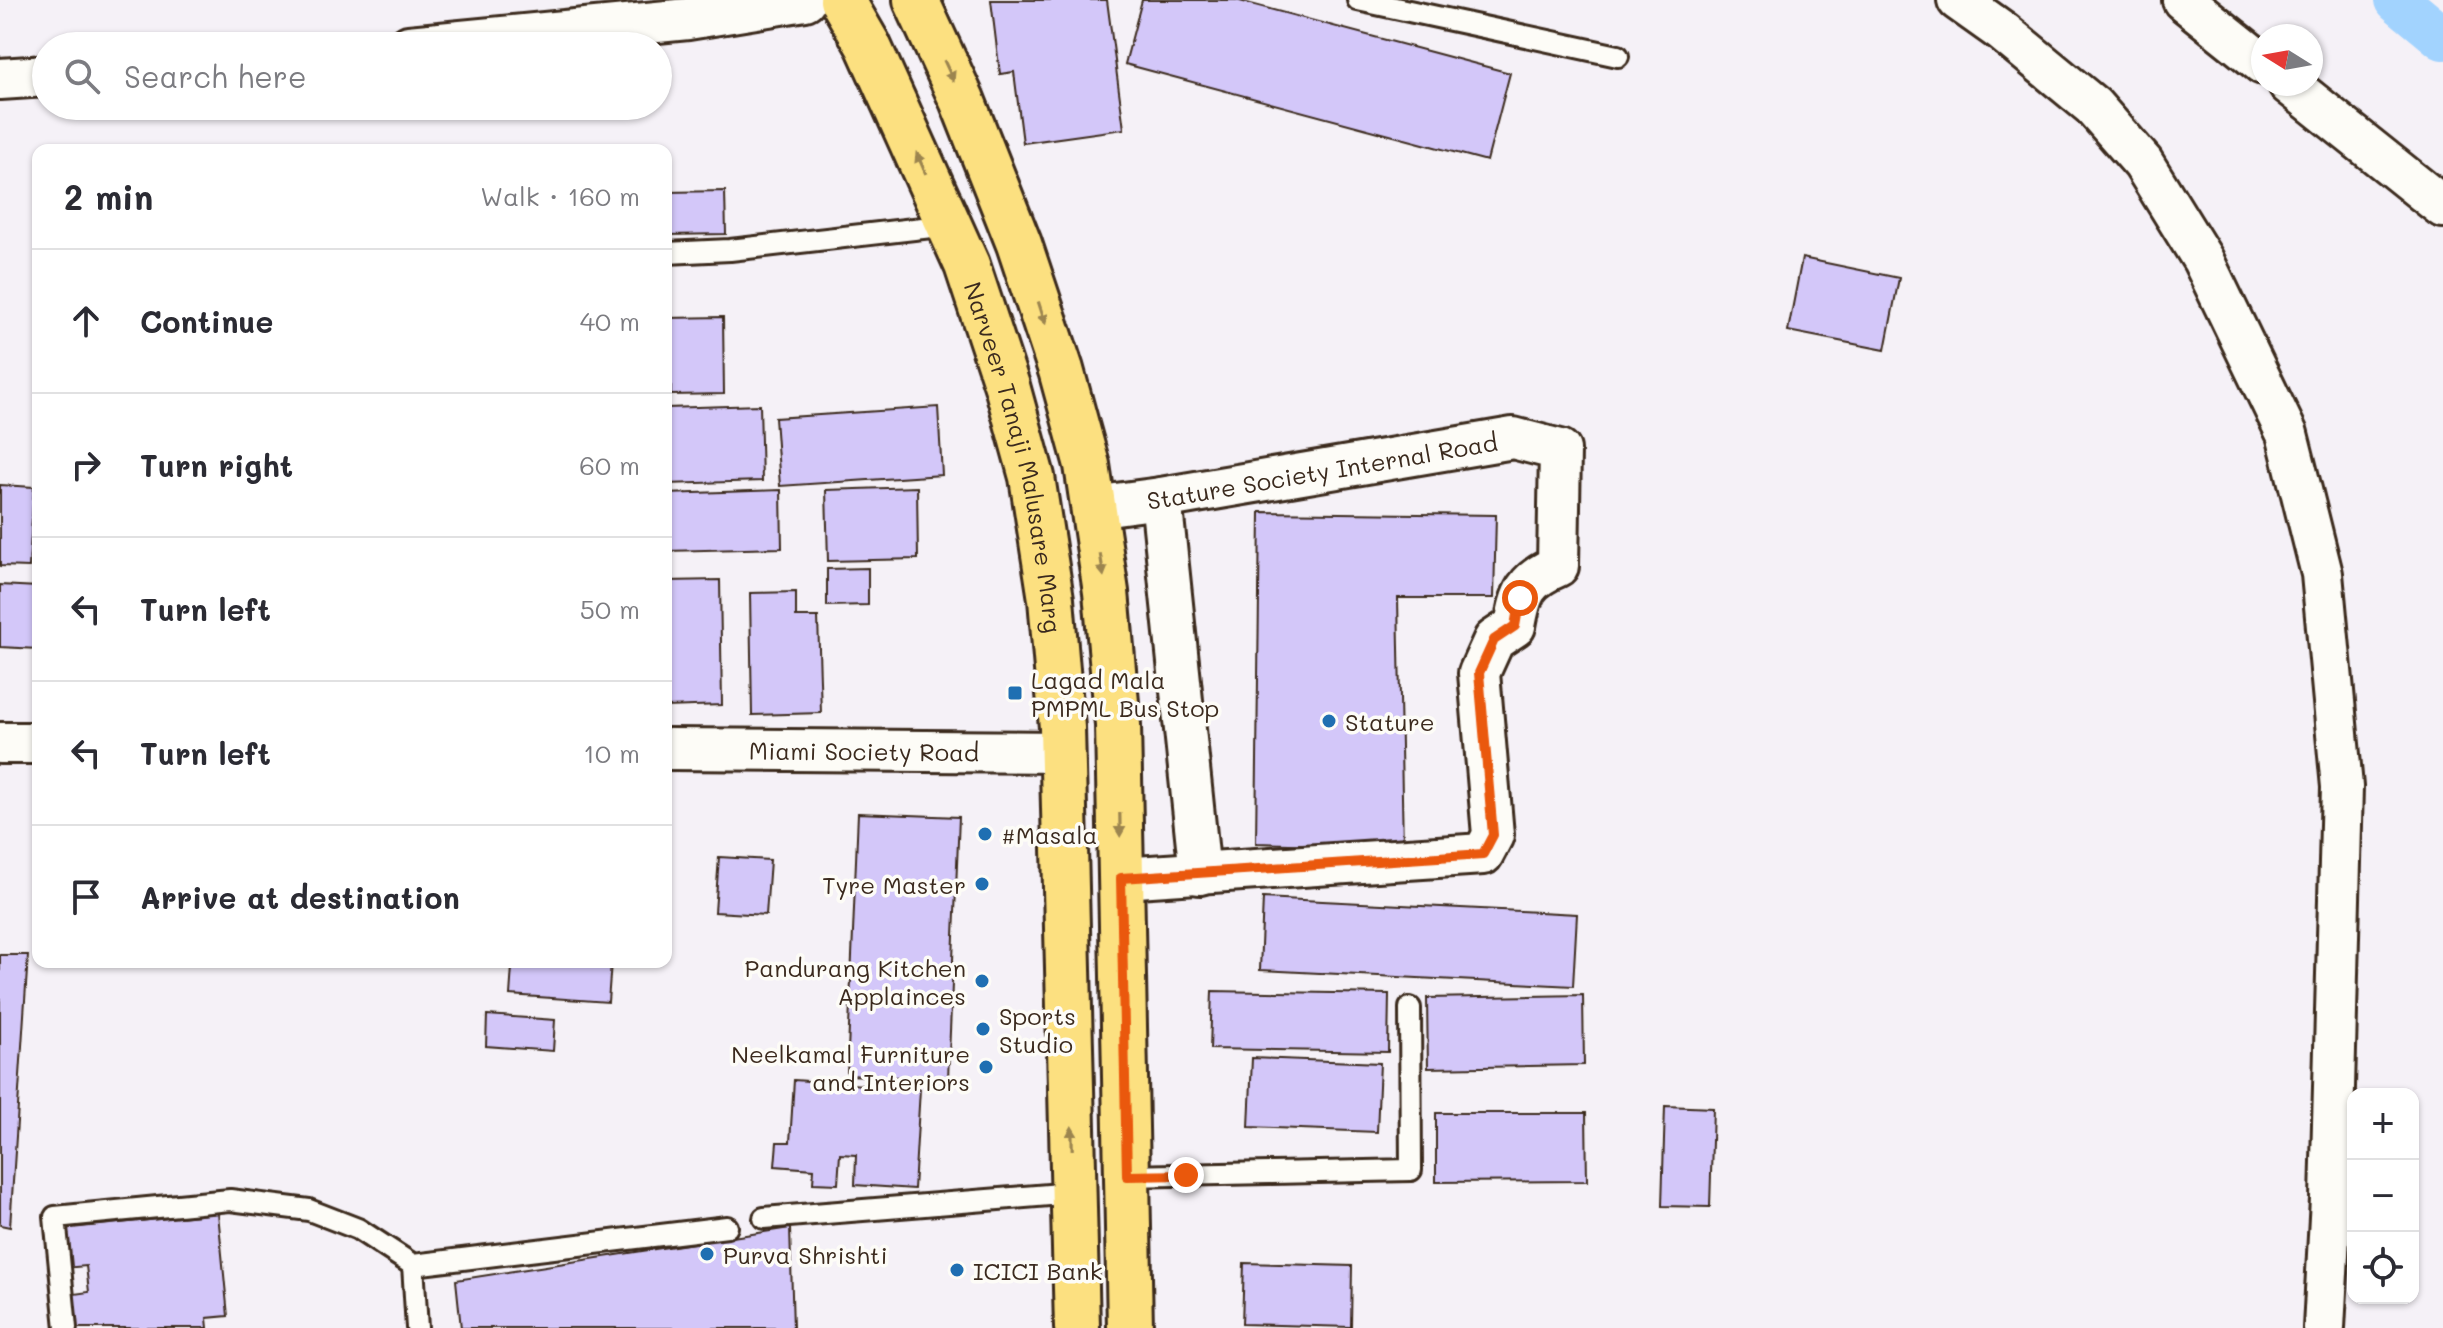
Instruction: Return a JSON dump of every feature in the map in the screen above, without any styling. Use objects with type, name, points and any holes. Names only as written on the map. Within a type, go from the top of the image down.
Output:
[{"type":"main road","name":"Narveer Tanaji Malusare Marg","points":[[842,0],[868,45],[967,265],[1007,386],[1032,477],[1051,599],[1062,752],[1077,1328]]},
{"type":"main road","points":[[916,0],[962,100],[1019,244],[1061,370],[1087,465],[1106,592],[1118,725],[1130,1328]]},
{"type":"street","points":[[554,32],[688,19],[805,0]]},
{"type":"street","points":[[1958,0],[2003,32],[2093,106],[2143,163],[2203,260],[2287,434],[2322,574],[2342,787],[2331,1199],[2324,1328]]},
{"type":"street","points":[[2183,0],[2251,54]]},
{"type":"street","points":[[0,79],[32,77]]},
{"type":"street","points":[[2304,96],[2443,207]]},
{"type":"street","name":"Stature Society Internal Road","points":[[1093,507],[1513,438],[1560,450],[1558,566],[1535,576],[1520,598],[1515,626],[1494,640],[1479,673],[1493,835],[1483,854],[1121,878]]},
{"type":"street","points":[[1161,498],[1200,874]]},
{"type":"street","points":[[0,743],[32,743]]},
{"type":"street","name":"Miami Society Road","points":[[672,749],[1062,752]]},
{"type":"lane","points":[[1358,0],[1618,56]]},
{"type":"lane","points":[[672,253],[730,250],[949,225]]},
{"type":"lane","points":[[1127,1176],[1411,1170],[1410,1008]]},
{"type":"lane","points":[[764,1218],[1074,1193]]},
{"type":"lane","points":[[66,1328],[55,1217],[230,1200],[309,1210],[358,1229],[413,1265],[727,1227]]},
{"type":"lane","points":[[413,1265],[417,1328]]},
{"type":"building","points":[[991,0],[1107,0],[1124,129],[1023,143],[1014,72],[1000,74]]},
{"type":"building","points":[[1142,0],[1236,0],[1510,73],[1487,161],[1125,64]]},
{"type":"building","points":[[725,191],[726,234],[672,235],[672,192]]},
{"type":"building","points":[[1802,258],[1899,278],[1885,350],[1788,331]]},
{"type":"building","points":[[723,317],[724,394],[672,395],[672,318]]},
{"type":"building","points":[[760,405],[762,481],[672,484],[672,408]]},
{"type":"building","points":[[938,407],[942,475],[780,486],[775,418]]},
{"type":"building","points":[[0,485],[32,487],[29,567],[0,566]]},
{"type":"building","points":[[917,487],[918,559],[828,561],[826,490]]},
{"type":"building","points":[[781,490],[782,548],[672,551],[672,494]]},
{"type":"building","name":"Stature","points":[[1260,512],[1496,515],[1494,598],[1398,598],[1403,847],[1256,843]]},
{"type":"building","points":[[868,568],[868,605],[827,606],[827,569]]},
{"type":"building","points":[[720,580],[722,705],[672,707],[672,581]]},
{"type":"building","points":[[0,585],[32,587],[32,649],[0,647]]},
{"type":"building","points":[[796,592],[796,617],[818,617],[821,713],[752,715],[750,593]]},
{"type":"building","points":[[858,813],[959,817],[948,1079],[847,1075]]},
{"type":"building","points":[[719,857],[770,860],[766,915],[715,912]]},
{"type":"building","points":[[1263,898],[1577,914],[1573,986],[1260,970]]},
{"type":"building","points":[[0,955],[28,955],[10,1227],[0,1225]]},
{"type":"building","points":[[512,968],[611,968],[608,1002],[510,995]]},
{"type":"building","points":[[1212,991],[1389,994],[1388,1052],[1210,1049]]},
{"type":"building","points":[[1583,995],[1584,1065],[1428,1068],[1427,998]]},
{"type":"building","points":[[487,1015],[555,1020],[553,1051],[486,1046]]},
{"type":"building","points":[[1252,1058],[1380,1063],[1377,1132],[1249,1127]]},
{"type":"building","points":[[794,1080],[920,1089],[914,1189],[855,1185],[856,1155],[840,1154],[838,1184],[813,1183],[814,1169],[775,1166],[777,1142],[790,1142]]},
{"type":"building","points":[[1665,1106],[1713,1108],[1710,1207],[1662,1206]]},
{"type":"building","points":[[1436,1113],[1586,1113],[1587,1181],[1436,1182]]},
{"type":"building","points":[[218,1213],[228,1316],[207,1318],[208,1328],[71,1328],[67,1295],[89,1292],[86,1266],[64,1268],[61,1229]]},
{"type":"building","name":"Purva Shrishti","points":[[790,1228],[793,1328],[461,1328],[456,1280]]},
{"type":"building","points":[[1244,1263],[1352,1266],[1351,1327],[1242,1324]]},
{"type":"waterway","points":[[2397,0],[2443,38]]},
{"type":"place","name":"Lagad Mala PMPML Bus Stop","points":[[1015,693]]},
{"type":"place","name":"Stature","points":[[1329,721]]},
{"type":"place","name":"#Masala","points":[[985,834]]},
{"type":"place","name":"Tyre Master","points":[[982,884]]},
{"type":"place","name":"Pandurang Kitchen Applainces","points":[[982,981]]},
{"type":"place","name":"Sports Studio","points":[[983,1029]]},
{"type":"place","name":"Neelkamal Furniture and Interiors","points":[[986,1067]]},
{"type":"place","name":"Purva Shrishti","points":[[707,1254]]},
{"type":"place","name":"ICICI Bank","points":[[957,1270]]},
{"type":"route","points":[[1186,1175],[1127,1176],[1121,878],[1483,854],[1493,835],[1479,673],[1494,640],[1515,626],[1520,598]]}]
